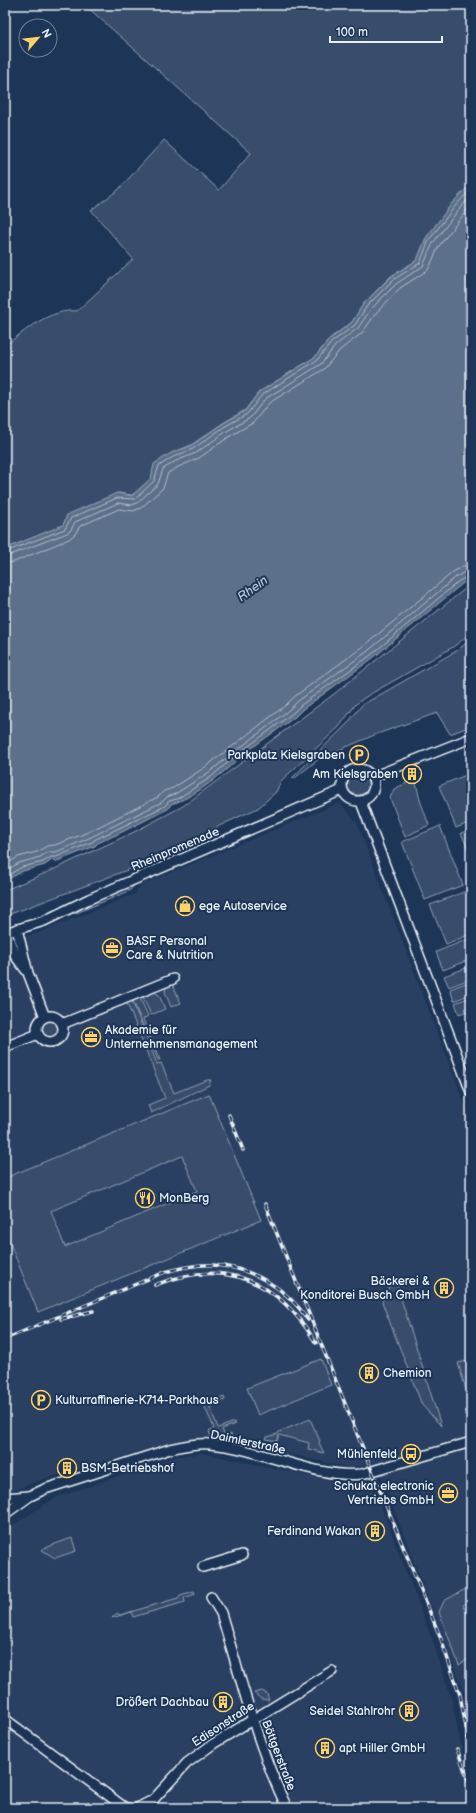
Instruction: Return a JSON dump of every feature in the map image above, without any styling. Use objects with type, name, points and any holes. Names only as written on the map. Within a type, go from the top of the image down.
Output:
[{"type":"street","points":[[372,777],[471,738]]},
{"type":"street","points":[[353,769],[364,770],[372,777],[374,789],[372,795],[361,802],[349,800],[342,790],[341,785],[345,775],[353,769]]},
{"type":"street","name":"Rheinpromenade","points":[[28,973],[16,957],[6,933],[64,912],[89,899],[342,790]]},
{"type":"street","points":[[361,802],[471,1092]]},
{"type":"street","name":"Rheinpromenade","points":[[17,929],[28,973],[45,1017]]},
{"type":"street","points":[[62,1024],[173,980]]},
{"type":"street","points":[[45,1017],[57,1018],[62,1024],[62,1035],[52,1042],[44,1040],[38,1034],[38,1026],[45,1017]]},
{"type":"street","points":[[5,1047],[38,1034]]},
{"type":"street","name":"Daimlerstraße","points":[[5,1514],[30,1496],[67,1481],[170,1449],[189,1445],[210,1444],[332,1473],[351,1475],[372,1471],[471,1442]]},
{"type":"street","name":"Daimlerstraße","points":[[5,1498],[30,1496]]},
{"type":"street","points":[[203,1567],[242,1555]]},
{"type":"street","name":"Böttgerstraße","points":[[211,1597],[221,1613],[260,1743],[276,1786],[287,1808]]},
{"type":"street","name":"Edisonstraße","points":[[137,1808],[153,1800],[187,1763],[252,1718],[332,1670]]},
{"type":"street","points":[[5,1719],[124,1807],[128,1808]]},
{"type":"shaded area","points":[[85,5],[471,5],[471,184],[453,202],[426,238],[417,260],[391,276],[364,303],[352,322],[330,338],[315,357],[259,392],[245,410],[191,445],[172,453],[155,464],[152,478],[132,495],[118,493],[67,515],[64,525],[5,549],[5,346],[29,328],[48,317],[57,313],[77,311],[133,259],[91,210],[118,190],[164,140],[219,190],[251,153]]},
{"type":"shaded area","points":[[471,584],[471,633],[453,647],[367,696],[356,704],[339,727],[281,781],[276,792],[258,808],[217,827],[197,841],[130,869],[5,916],[5,890],[48,872],[134,832],[183,806],[334,694]]},
{"type":"shaded area","points":[[471,639],[471,726],[450,734],[437,713],[377,734],[320,758],[295,778],[292,778],[347,724],[362,705],[458,650]]},
{"type":"shaded area","points":[[471,773],[471,822],[456,828],[439,786]]},
{"type":"shaded area","points":[[358,774],[366,777],[369,785],[366,793],[358,796],[350,793],[347,785],[350,777]]},
{"type":"shaded area","points":[[415,779],[420,800],[429,825],[405,837],[390,798],[394,789]]},
{"type":"shaded area","points":[[340,803],[357,823],[471,1121],[471,1718],[465,1694],[381,1476],[371,1464],[350,1468],[219,1438],[180,1440],[38,1481],[5,1493],[5,944],[38,933],[135,894],[140,885]]},
{"type":"shaded area","points":[[440,826],[463,885],[425,900],[402,842]]},
{"type":"shaded area","points":[[471,829],[471,854],[470,854],[461,833]]},
{"type":"shaded area","points":[[137,883],[129,891],[74,914],[73,912],[95,901]]},
{"type":"shaded area","points":[[469,890],[471,896],[471,934],[446,944],[430,905]]},
{"type":"shaded area","points":[[471,938],[471,959],[443,970],[436,952]]},
{"type":"shaded area","points":[[466,968],[470,979],[449,987],[444,976]]},
{"type":"shaded area","points":[[471,981],[471,994],[454,1001],[450,989]]},
{"type":"shaded area","points":[[173,985],[181,1003],[171,1007],[165,992],[166,987]]},
{"type":"shaded area","points":[[154,992],[159,995],[165,1009],[151,1015],[143,997]]},
{"type":"shaded area","points":[[471,997],[471,1010],[459,1014],[455,1003]]},
{"type":"shaded area","points":[[140,998],[148,1016],[143,1019],[160,1060],[158,1060],[133,1001]]},
{"type":"shaded area","points":[[132,1001],[157,1064],[161,1063],[174,1093],[207,1080],[211,1080],[209,1085],[151,1113],[148,1105],[165,1098],[127,1003]]},
{"type":"shaded area","points":[[50,1020],[56,1023],[59,1029],[56,1035],[50,1038],[44,1035],[41,1029],[44,1023]]},
{"type":"shaded area","points":[[209,1094],[261,1220],[38,1312],[5,1231],[5,1178]],"holes":[[[182,1156],[197,1191],[65,1247],[51,1211]]]},
{"type":"shaded area","points":[[394,1276],[441,1426],[422,1405],[382,1302]]},
{"type":"shaded area","points":[[321,1359],[331,1385],[258,1415],[247,1388]]},
{"type":"shaded area","points":[[467,1361],[471,1374],[471,1406],[458,1363]]},
{"type":"shaded area","points":[[224,1397],[225,1400],[210,1407],[218,1428],[234,1422],[235,1424],[222,1429],[225,1437],[231,1434],[233,1441],[211,1437],[209,1431],[214,1428],[204,1405]]},
{"type":"shaded area","points":[[310,1419],[324,1453],[308,1449],[309,1443],[279,1435],[277,1441],[266,1439],[267,1437],[278,1434],[279,1432]]},
{"type":"shaded area","points":[[202,1453],[339,1482],[358,1481],[370,1478],[432,1639],[451,1697],[471,1793],[471,1808],[5,1808],[5,1530],[55,1498],[173,1457]]},
{"type":"shaded area","points":[[72,1538],[76,1551],[55,1558],[42,1550],[44,1548]]},
{"type":"shaded area","points":[[471,1586],[471,1600],[463,1605],[471,1623],[471,1657],[459,1665],[439,1612],[444,1601]]},
{"type":"shaded area","points":[[194,1591],[195,1594],[184,1598],[185,1602],[133,1617],[131,1612],[112,1618],[117,1613],[120,1615],[178,1598],[180,1595]]},
{"type":"shaded area","points":[[262,1691],[267,1694],[269,1700],[261,1699],[254,1693]]},
{"type":"water","name":"Rhein","points":[[471,184],[471,578],[373,658],[251,748],[215,779],[197,792],[171,804],[168,809],[98,843],[95,846],[55,862],[52,860],[45,865],[23,871],[5,881],[5,549],[63,525],[67,515],[117,493],[132,496],[151,478],[154,464],[171,453],[191,446],[222,424],[245,411],[259,392],[315,357],[330,339],[352,322],[364,303],[391,277],[417,260],[426,238],[453,202]]},
{"type":"railway","points":[[229,1115],[243,1150]]},
{"type":"railway","points":[[265,1204],[441,1639],[460,1695],[471,1754]]},
{"type":"railway","points":[[5,1339],[165,1272],[201,1265],[213,1265],[241,1270],[267,1281],[290,1298],[308,1320]]},
{"type":"railway","points":[[155,1285],[181,1277],[205,1273],[227,1274],[248,1280],[267,1290],[285,1303],[301,1321],[316,1343]]},
{"type":"railway","points":[[61,1319],[93,1311]]},
{"type":"railway","points":[[457,1749],[471,1788]]},
{"type":"place","name":"Parkplatz Kielsgraben","points":[[359,755]]},
{"type":"place","name":"Am Kielsgraben","points":[[412,774]]},
{"type":"place","name":"ege Autoservice","points":[[185,906]]},
{"type":"place","name":"BASF Personal Care & Nutrition","points":[[112,948]]},
{"type":"place","name":"Akademie für Unternehmensmanagement","points":[[91,1037]]},
{"type":"place","name":"MonBerg","points":[[145,1198]]},
{"type":"place","name":"Bäckerei & Konditorei Busch GmbH","points":[[444,1288]]},
{"type":"place","name":"Chemion","points":[[369,1373]]},
{"type":"place","name":"Kulturraffinerie-K714-Parkhaus","points":[[41,1400]]},
{"type":"place","name":"Mühlenfeld","points":[[411,1454]]},
{"type":"place","name":"BSM-Betriebshof","points":[[67,1468]]},
{"type":"place","name":"Schukat electronic Vertriebs GmbH","points":[[448,1493]]},
{"type":"place","name":"Ferdinand Wakan","points":[[375,1531]]},
{"type":"place","name":"Drößert Dachbau","points":[[223,1702]]},
{"type":"place","name":"Seidel Stahlrohr","points":[[409,1711]]},
{"type":"place","name":"apt Hiller GmbH","points":[[325,1748]]}]
